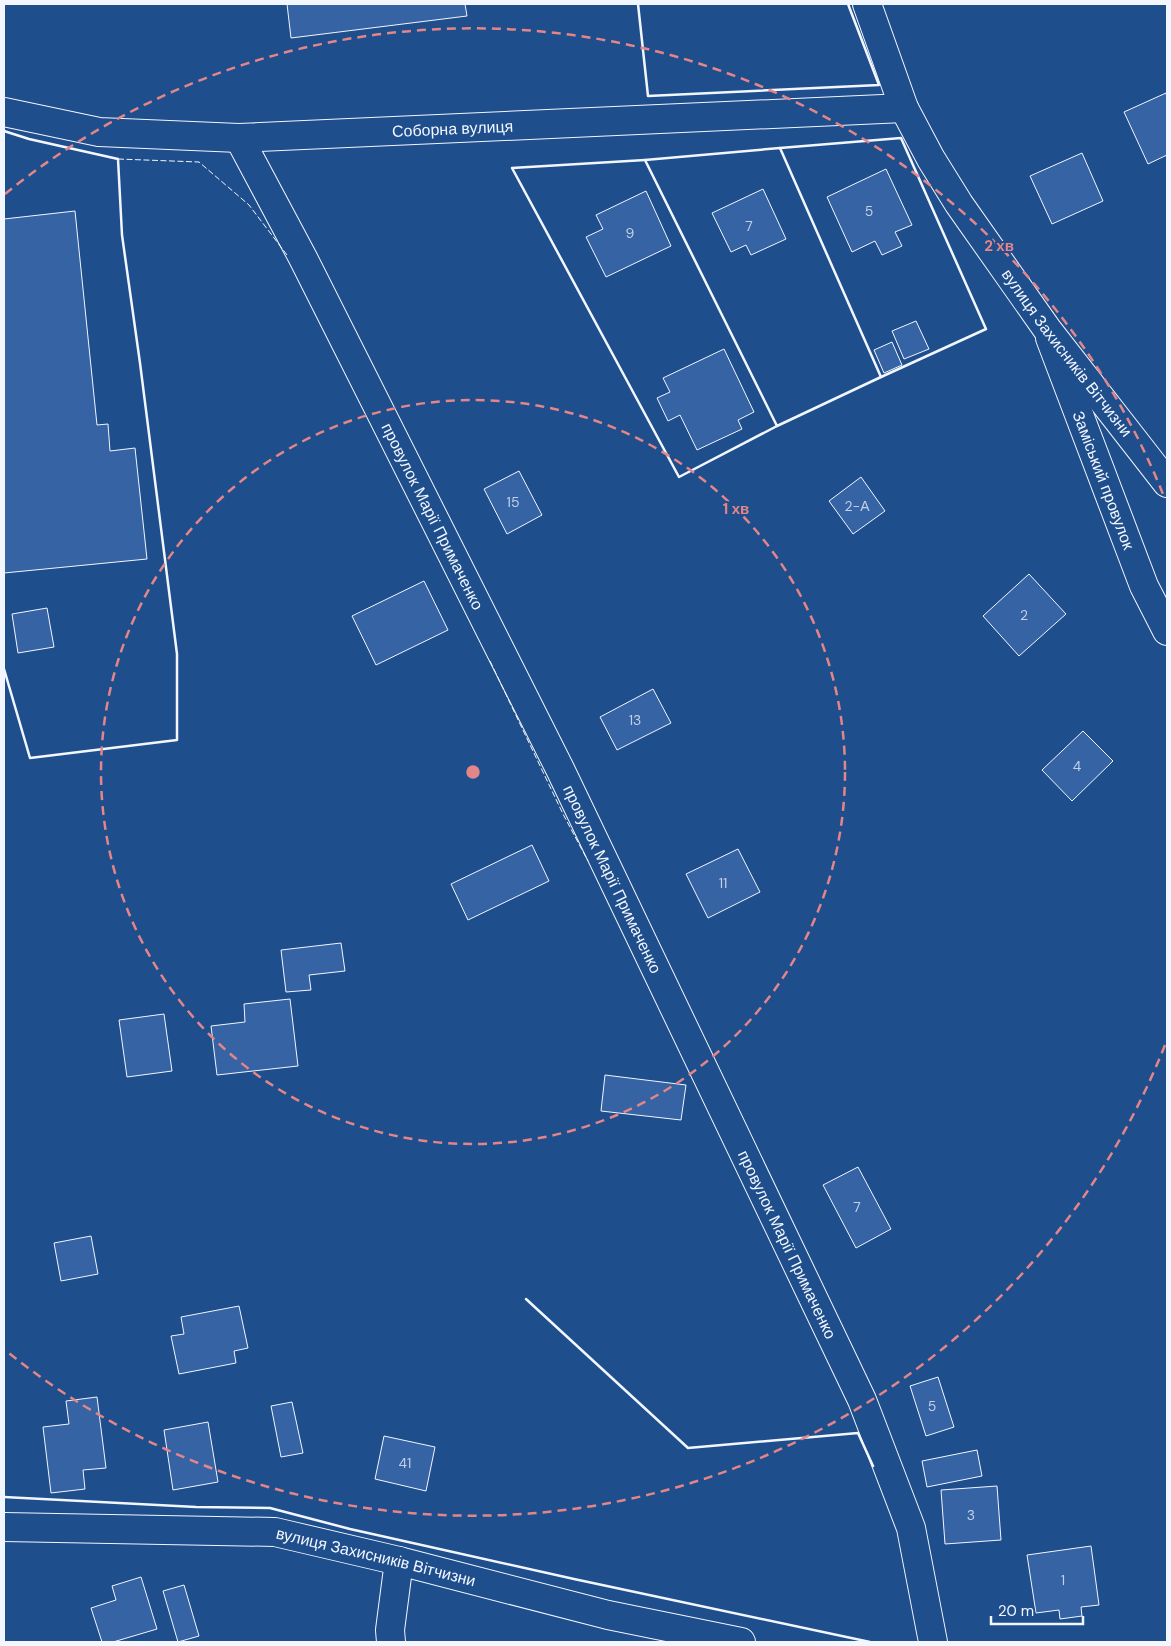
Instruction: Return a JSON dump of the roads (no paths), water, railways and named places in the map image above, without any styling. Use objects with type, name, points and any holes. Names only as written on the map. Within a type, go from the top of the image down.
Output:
[{"type":"street","name":"вулиця Захисників Вітчизни","points":[[867,4],[904,108],[958,204],[1047,329],[1167,483]]},
{"type":"street","name":"Соборна вулиця","points":[[4,112],[99,132],[239,138],[904,108]]},
{"type":"street","name":"провулок Марії Примаченко","points":[[239,138],[308,267],[560,769],[862,1400],[911,1528],[934,1642]]},
{"type":"street","name":"Заміський провулок","points":[[1047,329],[1144,586],[1167,631]]},
{"type":"street","name":"вулиця Захисників Вітчизни","points":[[4,1527],[275,1532],[399,1561],[608,1615],[741,1642]]},
{"type":"street","points":[[391,1642],[390,1630],[399,1561]]}]
